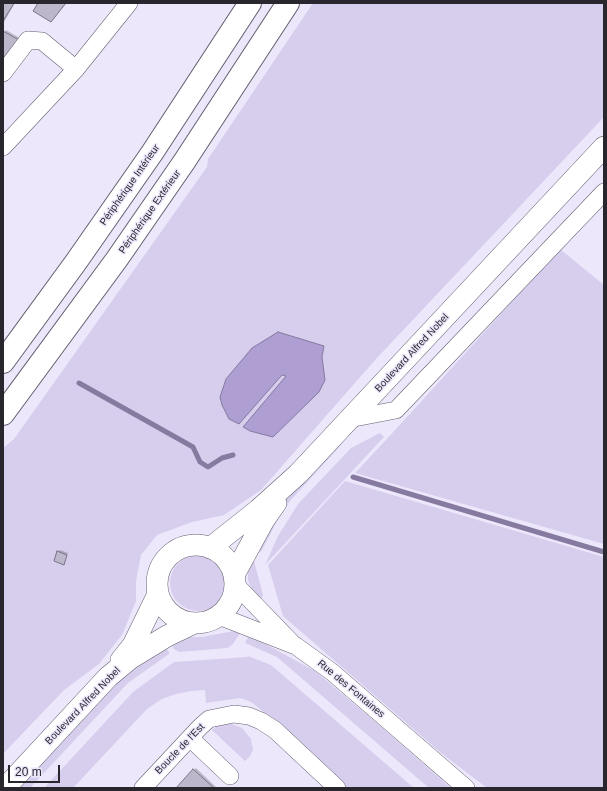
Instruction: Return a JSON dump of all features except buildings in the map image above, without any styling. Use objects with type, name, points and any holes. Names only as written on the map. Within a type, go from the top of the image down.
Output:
[{"type":"highway","name":"Périphérique Intérieur","points":[[6,355],[89,244],[152,153],[250,3]]},
{"type":"highway","name":"Périphérique Extérieur","points":[[3,414],[117,259],[180,169],[288,3]]},
{"type":"main road","name":"Boulevard Alfred Nobel","points":[[210,548],[258,510],[298,474],[604,147]]},
{"type":"main road","points":[[234,579],[264,520],[298,474]]},
{"type":"main road","points":[[190,546],[205,546],[217,551],[227,560],[234,579],[233,598],[219,616],[207,623],[192,624],[179,620],[168,612],[160,600],[156,587],[158,573],[166,559],[177,550],[190,546]]},
{"type":"main road","points":[[108,677],[133,645],[158,594]]},
{"type":"main road","name":"Boulevard Alfred Nobel","points":[[5,788],[108,677],[131,658],[167,636],[192,624]]},
{"type":"street","points":[[3,147],[76,69],[129,3]]},
{"type":"street","points":[[3,73],[28,40],[42,41],[76,69]]},
{"type":"street","points":[[350,419],[396,410],[604,192]]},
{"type":"street","points":[[234,579],[296,646]]},
{"type":"street","name":"Rue des Fontaines","points":[[219,616],[296,646],[332,672],[466,788]]},
{"type":"street","name":"Boucle de l'Est","points":[[143,788],[209,719],[234,714],[249,716],[261,721],[275,730],[337,788]]},
{"type":"street","points":[[190,738],[230,776]]},
{"type":"shaded area","points":[[313,3],[604,3],[604,117],[376,359],[261,490],[224,515],[192,522],[157,535],[141,555],[136,581],[136,601],[122,635],[99,664],[64,690],[3,754],[3,448],[14,439],[207,167],[208,159]]},
{"type":"shaded area","points":[[560,249],[604,285],[604,544],[355,473],[397,428]]},
{"type":"shaded area","points":[[278,332],[324,346],[322,357],[325,380],[319,392],[273,437],[250,431],[243,427],[286,376],[282,375],[239,424],[229,419],[220,397],[226,379],[252,348]]},
{"type":"shaded area","points":[[380,433],[384,437],[265,565],[278,536],[298,504],[351,448]]},
{"type":"shaded area","points":[[342,444],[290,501],[277,521],[261,552],[258,549],[286,500],[318,465]]},
{"type":"shaded area","points":[[345,481],[604,557],[604,788],[487,788],[441,753],[283,616],[268,565]]},
{"type":"shaded area","points":[[193,555],[203,555],[218,563],[224,572],[226,583],[224,594],[218,603],[203,611],[193,611],[182,606],[175,599],[170,588],[170,578],[175,567],[182,560]]},
{"type":"shaded area","points":[[253,557],[263,595],[260,602],[253,592],[248,580],[248,564]]},
{"type":"shaded area","points":[[234,631],[241,632],[233,644],[228,648],[179,652],[174,649],[170,642],[185,637],[202,637]]},
{"type":"shaded area","points":[[249,635],[315,671],[451,788],[429,788],[277,657],[245,643]]},
{"type":"shaded area","points":[[164,646],[169,654],[128,683],[30,788],[18,788],[116,684]]},
{"type":"shaded area","points":[[248,656],[271,665],[414,788],[346,788],[254,704],[240,698],[206,703],[205,690],[176,694],[162,699],[147,709],[73,788],[44,788],[133,692],[174,662]]},
{"type":"shaded area","points":[[229,723],[242,728],[251,739],[253,750],[245,761],[212,730],[217,726]]},
{"type":"waterway","points":[[79,383],[193,447],[200,462],[208,467],[222,458],[233,455]]},
{"type":"waterway","points":[[353,477],[604,552]]}]
